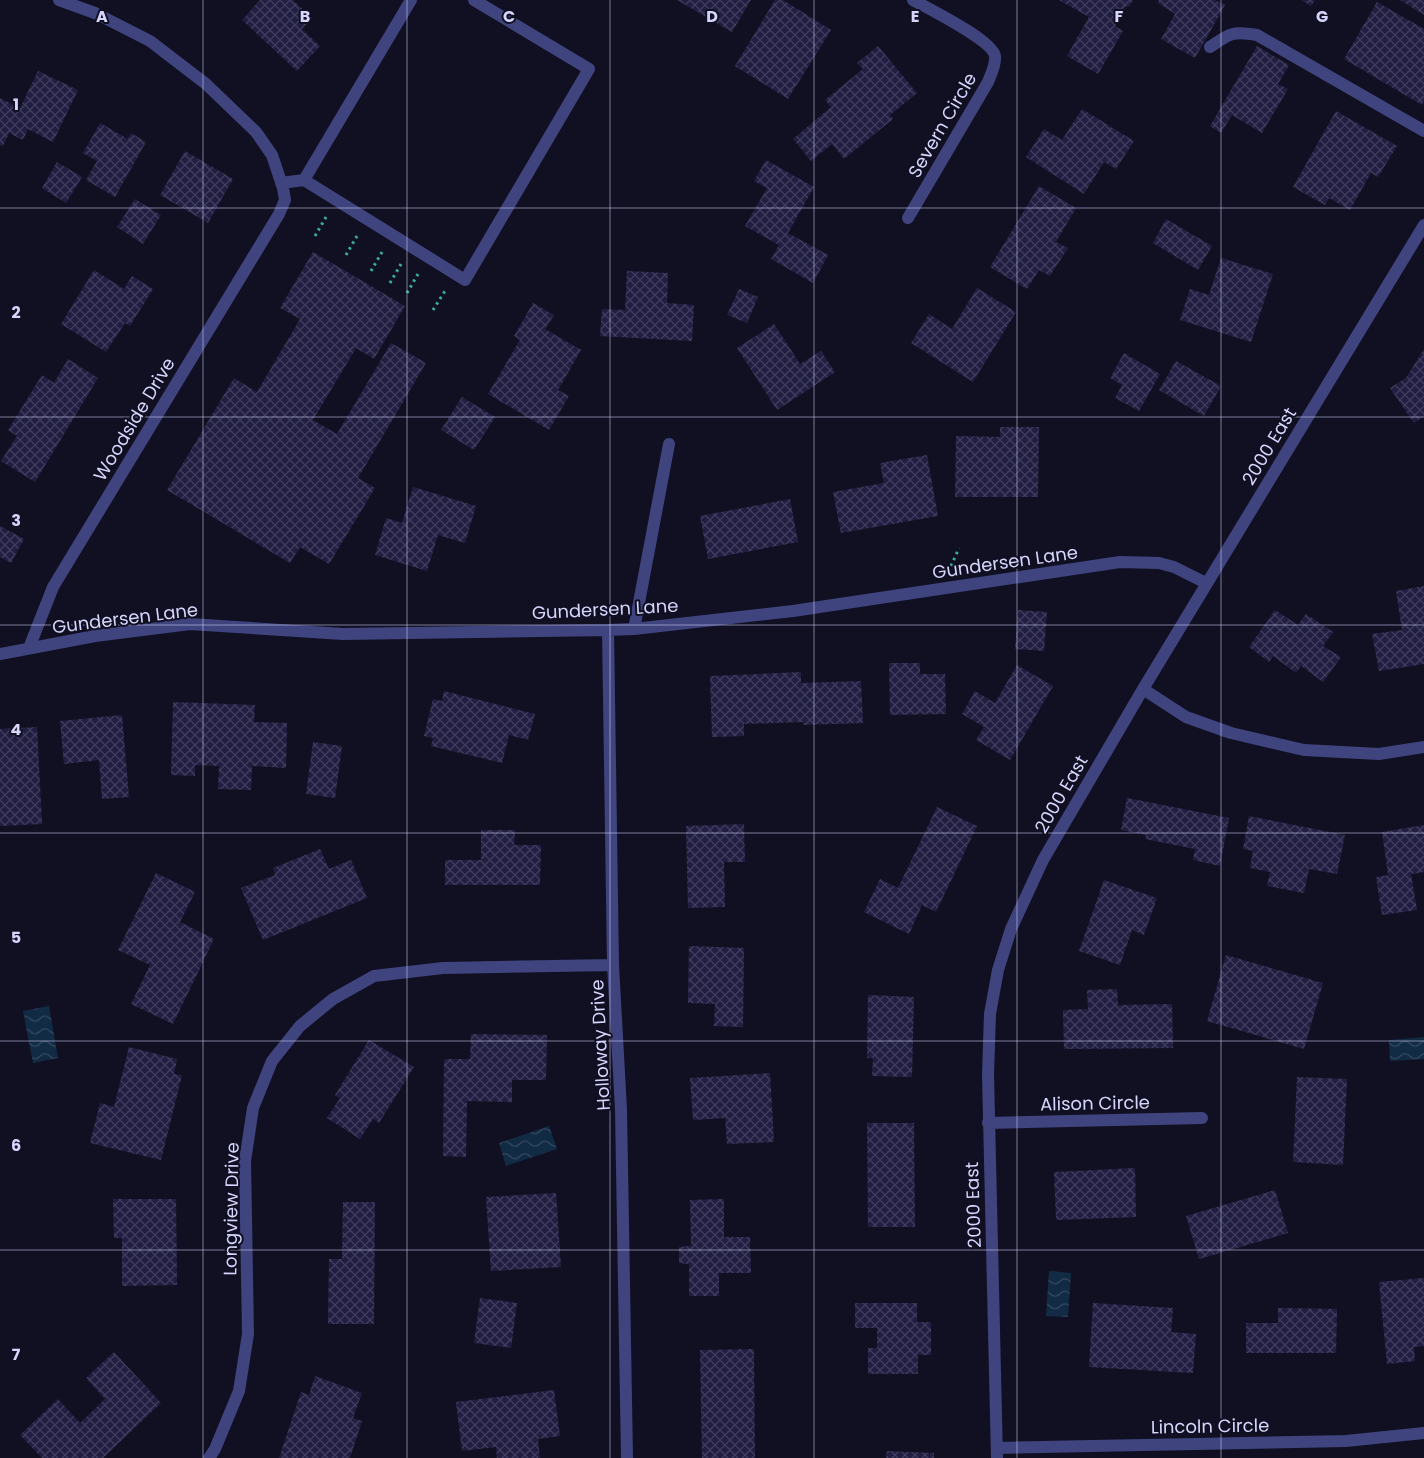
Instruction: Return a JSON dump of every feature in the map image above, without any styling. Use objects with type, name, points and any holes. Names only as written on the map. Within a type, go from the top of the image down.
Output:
[{"type":"street","points":[[59,0],[95,13],[150,41],[206,84],[256,132],[272,155],[282,183],[304,180],[465,280],[589,69],[474,0]]},
{"type":"street","points":[[304,180],[412,0]]},
{"type":"street","name":"Severn Circle","points":[[908,218],[988,82],[995,64],[995,55],[990,47],[968,31],[913,0]]},
{"type":"street","points":[[1210,47],[1228,34],[1242,32],[1257,35],[1424,131]]},
{"type":"street","name":"Woodside Drive","points":[[29,648],[53,587],[280,214],[285,200],[282,183]]},
{"type":"street","name":"2000 East","points":[[997,1453],[988,1123],[990,1014],[998,970],[1011,929],[1032,881],[1057,834],[1206,583],[1424,225]]},
{"type":"street","points":[[634,628],[669,444]]},
{"type":"street","name":"Gundersen Lane","points":[[0,654],[95,636],[190,624],[343,634],[634,628],[793,611],[1120,562],[1158,563],[1174,567],[1206,583]]},
{"type":"street","name":"Holloway Drive","points":[[608,630],[613,966],[621,1109],[627,1458]]},
{"type":"street","points":[[1143,689],[1186,716],[1231,733],[1304,750],[1379,754],[1424,747]]},
{"type":"street","name":"Longview Drive","points":[[209,1458],[215,1449],[239,1391],[248,1334],[245,1161],[253,1108],[272,1061],[300,1026],[333,999],[374,976],[442,968],[613,966]]},
{"type":"street","name":"Alison Circle","points":[[988,1123],[1202,1118]]},
{"type":"street","name":"Lincoln Circle","points":[[997,1453],[1346,1441],[1424,1433]]},
{"type":"water","points":[[49,1006],[58,1058],[33,1063],[23,1011]]},
{"type":"water","points":[[1424,1037],[1424,1059],[1390,1061],[1389,1040]]},
{"type":"water","points":[[549,1126],[557,1149],[506,1166],[499,1143]]},
{"type":"water","points":[[1049,1271],[1071,1273],[1068,1317],[1046,1316]]},
{"type":"building","points":[[260,0],[293,0],[312,18],[302,29],[320,46],[297,71],[242,20]]},
{"type":"building","points":[[677,0],[751,0],[732,32]]},
{"type":"building","points":[[775,0],[783,0],[831,30],[788,99],[735,66]]},
{"type":"building","points":[[1059,0],[1133,0],[1129,7],[1126,6],[1115,26],[1123,31],[1098,74],[1067,56],[1089,17]]},
{"type":"building","points":[[1159,0],[1215,0],[1225,5],[1195,58],[1161,39],[1175,14],[1158,3]]},
{"type":"building","points":[[1301,0],[1315,0],[1311,6]]},
{"type":"building","points":[[1400,0],[1424,0],[1424,15]]},
{"type":"building","points":[[1377,2],[1424,29],[1424,101],[1422,105],[1344,59]]},
{"type":"building","points":[[878,46],[917,93],[890,115],[893,119],[844,159],[832,144],[811,161],[793,139],[831,107],[825,100],[863,69],[857,63]]},
{"type":"building","points":[[1257,46],[1289,65],[1278,84],[1288,89],[1262,133],[1232,115],[1221,133],[1210,126]]},
{"type":"building","points":[[38,71],[78,90],[53,142],[28,129],[23,140],[9,133],[3,146],[0,145],[0,98],[20,108]]},
{"type":"building","points":[[1082,109],[1134,141],[1116,169],[1104,162],[1084,194],[1026,157],[1044,129],[1062,140]]},
{"type":"building","points":[[1336,111],[1397,146],[1378,177],[1371,173],[1350,210],[1329,198],[1325,205],[1293,187]]},
{"type":"building","points":[[100,123],[128,139],[131,133],[146,142],[115,197],[86,180],[97,161],[83,153]]},
{"type":"building","points":[[185,151],[233,179],[208,223],[160,195]]},
{"type":"building","points":[[766,160],[814,187],[788,233],[828,255],[813,283],[771,259],[779,245],[745,226],[767,188],[754,181]]},
{"type":"building","points":[[57,162],[82,177],[66,203],[42,188]]},
{"type":"building","points":[[1039,186],[1076,208],[1056,242],[1068,248],[1050,276],[1039,270],[1027,289],[990,267]]},
{"type":"building","points":[[135,199],[161,215],[143,244],[117,227]]},
{"type":"building","points":[[1166,219],[1212,246],[1198,270],[1153,243]]},
{"type":"building","points":[[313,252],[405,306],[374,359],[356,348],[313,420],[337,434],[391,343],[426,363],[358,478],[375,488],[329,564],[300,547],[290,563],[167,490],[234,378],[257,392],[300,319],[280,308]]},
{"type":"building","points":[[1221,258],[1273,274],[1251,342],[1180,320],[1190,289],[1209,295]]},
{"type":"building","points":[[94,270],[124,289],[132,276],[153,289],[130,326],[125,323],[106,352],[61,324]]},
{"type":"building","points":[[627,271],[668,273],[667,303],[694,305],[692,341],[600,336],[602,309],[625,310]]},
{"type":"building","points":[[977,288],[1016,312],[973,382],[911,343],[929,314],[952,329]]},
{"type":"building","points":[[739,289],[758,297],[747,323],[727,315]]},
{"type":"building","points":[[533,303],[554,315],[545,329],[581,350],[558,390],[569,396],[549,430],[488,394],[520,340],[514,336]]},
{"type":"building","points":[[774,324],[800,364],[821,351],[835,372],[777,410],[737,348]]},
{"type":"building","points":[[1424,349],[1424,416],[1414,423],[1390,388],[1406,378]]},
{"type":"building","points":[[1124,353],[1160,374],[1139,411],[1115,398],[1122,385],[1110,378]]},
{"type":"building","points":[[68,359],[98,378],[35,482],[1,461],[17,436],[8,430],[42,375],[54,383]]},
{"type":"building","points":[[1176,361],[1221,386],[1204,416],[1159,390]]},
{"type":"building","points":[[462,397],[495,417],[474,450],[441,430]]},
{"type":"building","points":[[1000,427],[1039,427],[1038,497],[955,497],[956,436],[1000,437]]},
{"type":"building","points":[[927,455],[938,516],[841,533],[833,492],[884,483],[880,463]]},
{"type":"building","points":[[413,487],[476,506],[465,543],[438,535],[427,571],[375,555],[386,518],[402,523]]},
{"type":"building","points":[[790,499],[798,542],[708,559],[700,516]]},
{"type":"building","points":[[0,526],[24,539],[11,563],[0,557]]},
{"type":"building","points":[[1424,586],[1424,664],[1379,671],[1372,634],[1402,630],[1396,591]]},
{"type":"building","points":[[1018,610],[1047,612],[1044,651],[1015,649]]},
{"type":"building","points":[[1275,610],[1298,625],[1306,614],[1333,632],[1323,646],[1341,657],[1323,682],[1301,666],[1296,673],[1273,656],[1269,662],[1249,647]]},
{"type":"building","points":[[889,663],[920,663],[920,674],[945,674],[946,714],[890,715]]},
{"type":"building","points":[[1017,665],[1053,686],[1010,760],[976,740],[984,727],[962,714],[975,691],[995,703]]},
{"type":"building","points":[[801,672],[801,683],[861,681],[863,723],[804,725],[803,722],[744,724],[744,736],[712,737],[710,676]]},
{"type":"building","points":[[444,691],[535,714],[528,740],[509,735],[502,763],[431,746],[433,738],[424,736],[433,699],[442,701]]},
{"type":"building","points":[[173,702],[255,705],[254,722],[287,723],[286,768],[252,766],[251,790],[218,789],[219,766],[195,765],[195,776],[171,775]]},
{"type":"building","points":[[122,715],[129,797],[102,799],[99,760],[64,764],[60,721]]},
{"type":"building","points":[[37,727],[42,824],[0,826],[0,729]]},
{"type":"building","points":[[313,742],[342,746],[335,798],[306,794]]},
{"type":"building","points":[[1127,798],[1229,818],[1220,866],[1193,860],[1195,849],[1145,839],[1146,835],[1121,830]]},
{"type":"building","points":[[937,807],[977,826],[936,912],[922,905],[909,934],[864,912],[880,879],[898,888]]},
{"type":"building","points":[[1249,816],[1345,835],[1337,874],[1309,869],[1304,893],[1267,886],[1270,872],[1250,868],[1253,851],[1243,849]]},
{"type":"building","points":[[744,824],[745,862],[724,862],[725,907],[688,908],[686,826]]},
{"type":"building","points":[[1424,825],[1424,872],[1411,874],[1417,910],[1382,915],[1376,877],[1388,875],[1382,832]]},
{"type":"building","points":[[481,830],[515,830],[514,845],[541,845],[540,885],[445,885],[445,860],[481,860]]},
{"type":"building","points":[[320,849],[329,869],[351,860],[367,898],[263,940],[241,888],[275,875],[273,868]]},
{"type":"building","points":[[156,873],[195,892],[180,922],[214,939],[173,1024],[131,1004],[150,965],[118,950]]},
{"type":"building","points":[[1104,880],[1157,898],[1144,935],[1132,930],[1120,965],[1079,951]]},
{"type":"building","points":[[689,946],[744,948],[743,1027],[714,1026],[715,1004],[688,1003]]},
{"type":"building","points":[[1226,955],[1323,983],[1304,1049],[1207,1021]]},
{"type":"building","points":[[1117,989],[1118,1005],[1172,1004],[1173,1048],[1064,1049],[1063,1010],[1088,1009],[1087,990]]},
{"type":"building","points":[[868,995],[914,997],[912,1077],[872,1076],[873,1058],[867,1058]]},
{"type":"building","points":[[471,1034],[547,1035],[546,1080],[512,1080],[512,1102],[467,1101],[466,1157],[443,1156],[444,1059],[470,1059]]},
{"type":"building","points":[[369,1040],[414,1067],[379,1123],[373,1119],[360,1139],[327,1118],[340,1098],[335,1095]]},
{"type":"building","points":[[129,1047],[177,1059],[174,1074],[182,1075],[161,1160],[90,1143],[100,1103],[114,1107]]},
{"type":"building","points":[[770,1073],[774,1142],[727,1144],[725,1118],[693,1120],[690,1078]]},
{"type":"building","points":[[1297,1077],[1347,1079],[1343,1165],[1293,1162]]},
{"type":"building","points":[[867,1123],[914,1123],[915,1227],[868,1227]]},
{"type":"building","points":[[1135,1168],[1136,1217],[1056,1220],[1054,1172]]},
{"type":"building","points":[[1275,1190],[1288,1233],[1199,1259],[1186,1216]]},
{"type":"building","points":[[556,1193],[561,1267],[491,1271],[486,1197]]},
{"type":"building","points":[[113,1199],[176,1199],[177,1285],[122,1286],[122,1238],[114,1238]]},
{"type":"building","points":[[724,1199],[724,1237],[750,1237],[751,1273],[719,1273],[719,1296],[689,1296],[689,1264],[679,1263],[679,1247],[691,1246],[690,1200]]},
{"type":"building","points":[[343,1202],[375,1202],[374,1324],[328,1324],[329,1259],[342,1259]]},
{"type":"building","points":[[1424,1278],[1424,1346],[1414,1347],[1415,1361],[1387,1364],[1379,1282]]},
{"type":"building","points":[[480,1298],[517,1303],[511,1348],[474,1343]]},
{"type":"building","points":[[855,1303],[917,1303],[917,1322],[931,1322],[931,1355],[918,1355],[918,1374],[868,1374],[868,1348],[877,1348],[877,1328],[855,1328]]},
{"type":"building","points":[[1093,1303],[1173,1308],[1171,1332],[1196,1334],[1193,1373],[1089,1367]]},
{"type":"building","points":[[1278,1308],[1337,1309],[1336,1353],[1246,1353],[1246,1323],[1278,1323]]},
{"type":"building","points":[[754,1349],[755,1458],[702,1458],[700,1350]]},
{"type":"building","points":[[114,1352],[161,1403],[103,1458],[42,1458],[20,1435],[58,1399],[80,1423],[105,1399],[86,1378]]},
{"type":"building","points":[[315,1376],[362,1393],[353,1418],[362,1421],[350,1458],[279,1458],[301,1392],[309,1395]]},
{"type":"building","points":[[554,1390],[560,1436],[538,1439],[540,1458],[497,1458],[496,1447],[462,1451],[456,1402]]},
{"type":"building","points":[[887,1451],[934,1453],[934,1458],[886,1458]]}]
